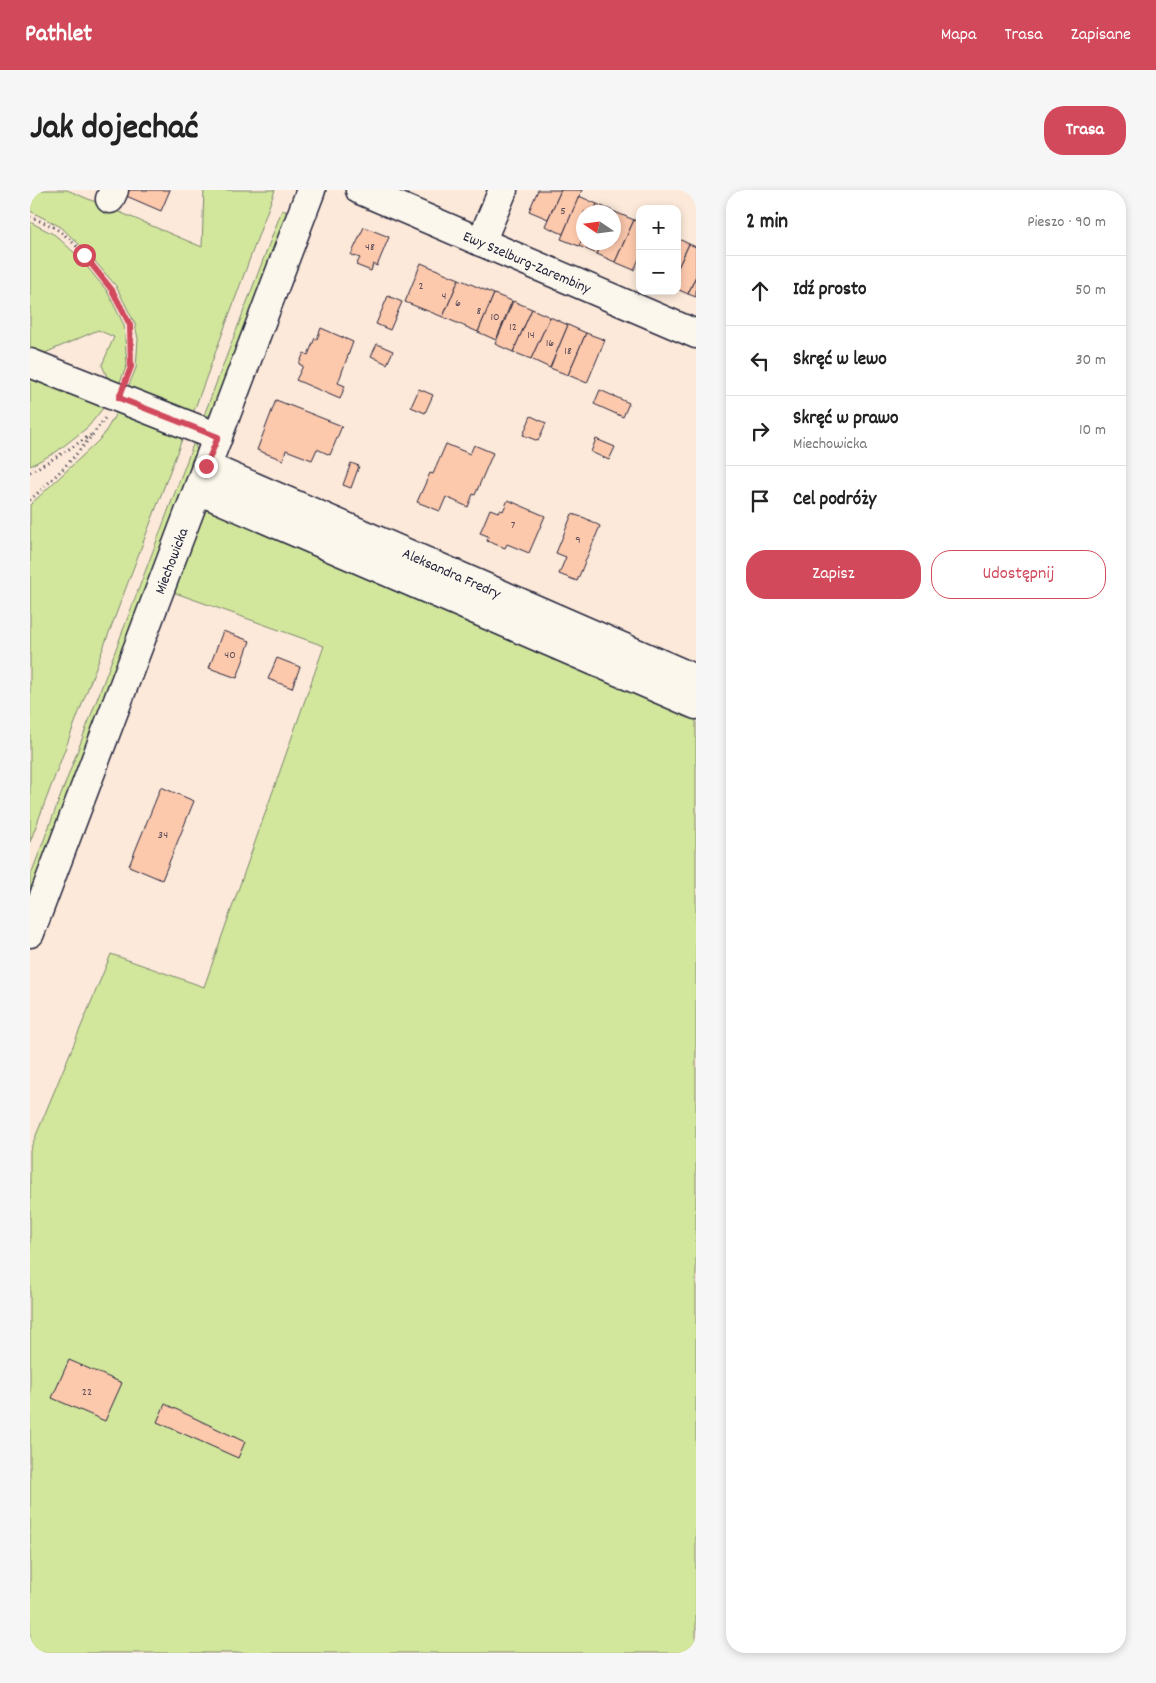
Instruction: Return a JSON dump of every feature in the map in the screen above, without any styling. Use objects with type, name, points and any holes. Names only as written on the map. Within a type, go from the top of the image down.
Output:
[{"type":"street","name":"Miechowicka","points":[[30,933],[311,190]]},
{"type":"street","name":"Ewy Szelburg-Zarembiny","points":[[360,190],[696,334]]},
{"type":"street","points":[[481,242],[502,190]]},
{"type":"street","points":[[30,363],[218,437]]},
{"type":"street","points":[[202,478],[696,705]]},
{"type":"street","name":"Aleksandra Fredry","points":[[202,478],[696,679]]},
{"type":"path","points":[[30,217],[59,230],[84,255],[112,290],[130,325],[131,367],[119,398],[96,432],[47,485],[30,500]]},
{"type":"path","points":[[30,472],[96,432]]},
{"type":"green space","points":[[30,190],[67,190],[202,247],[204,190],[275,190],[191,419],[126,392],[136,368],[138,339],[135,324],[116,286],[87,252],[61,227],[30,211]]},
{"type":"green space","points":[[282,210],[292,214],[213,413],[203,418]]},
{"type":"green space","points":[[30,222],[55,235],[79,257],[107,291],[124,325],[127,365],[117,389],[111,386],[102,365],[114,337],[98,330],[38,356],[30,353]]},
{"type":"green space","points":[[30,372],[107,403],[88,427],[56,452],[30,466]]},
{"type":"green space","points":[[119,408],[184,434],[30,842],[30,505],[103,436]]},
{"type":"green space","points":[[194,442],[199,456],[30,903],[30,877]]},
{"type":"green space","points":[[211,485],[696,694],[696,1653],[30,1653],[30,1150],[111,954],[204,987],[324,646],[170,591]]},
{"type":"building","points":[[127,190],[170,190],[161,211],[124,195]]},
{"type":"building","points":[[538,190],[561,190],[548,219],[529,211]]},
{"type":"building","points":[[561,190],[582,190],[563,234],[545,226]]},
{"type":"building","points":[[579,196],[597,204],[576,205],[576,245],[561,239]]},
{"type":"building","points":[[621,215],[634,220],[621,249]]},
{"type":"building","points":[[634,220],[636,221],[636,266],[634,270],[615,262]]},
{"type":"building","points":[[364,227],[389,237],[377,266],[373,264],[371,271],[356,265],[360,258],[351,255]]},
{"type":"building","points":[[681,240],[689,244],[681,261]]},
{"type":"building","points":[[689,244],[696,247],[696,276],[688,294],[681,291],[681,261]]},
{"type":"building","points":[[588,250],[599,250],[597,254]]},
{"type":"building","points":[[599,250],[620,250],[615,262],[597,254]]},
{"type":"building","points":[[421,263],[459,279],[443,317],[405,302]]},
{"type":"building","points":[[696,276],[696,297],[688,294]]},
{"type":"building","points":[[459,279],[494,294],[478,332],[443,317]]},
{"type":"building","points":[[494,294],[512,301],[496,340],[478,332]]},
{"type":"building","points":[[388,296],[402,302],[390,330],[376,324]]},
{"type":"building","points":[[513,301],[532,309],[513,352],[495,344]]},
{"type":"building","points":[[532,309],[550,317],[531,359],[513,352]]},
{"type":"building","points":[[550,317],[568,325],[550,368],[531,359]]},
{"type":"building","points":[[568,325],[586,333],[568,375],[550,368]]},
{"type":"building","points":[[321,328],[353,342],[338,383],[345,386],[340,399],[296,380],[303,366],[299,364],[304,353],[308,355]]},
{"type":"building","points":[[586,333],[605,340],[587,383],[568,375]]},
{"type":"building","points":[[377,344],[393,351],[387,364],[371,356]]},
{"type":"building","points":[[419,389],[433,395],[425,413],[411,407]]},
{"type":"building","points":[[600,390],[629,403],[623,417],[594,404]]},
{"type":"building","points":[[276,400],[342,426],[330,455],[317,449],[312,460],[286,450],[283,460],[257,450]]},
{"type":"building","points":[[531,416],[546,423],[538,441],[523,435]]},
{"type":"building","points":[[596,439],[615,447],[609,460],[591,452]]},
{"type":"building","points":[[446,444],[470,454],[474,445],[493,453],[468,507],[446,497],[440,511],[417,502],[430,473],[433,474]]},
{"type":"building","points":[[351,463],[359,466],[351,488],[343,485]]},
{"type":"building","points":[[508,500],[545,516],[529,553],[507,544],[505,548],[487,541],[488,536],[480,533],[490,509],[498,512],[500,510],[503,511]]},
{"type":"building","points":[[572,514],[600,526],[577,581],[559,574],[566,557],[556,553]]},
{"type":"building","points":[[223,631],[250,641],[237,678],[209,668]]},
{"type":"building","points":[[277,658],[300,667],[292,688],[268,679]]},
{"type":"building","points":[[161,787],[194,801],[162,880],[129,866]]},
{"type":"building","points":[[69,1360],[122,1383],[105,1421],[52,1398]]},
{"type":"building","points":[[165,1404],[245,1442],[238,1458],[157,1422]]},
{"type":"route","points":[[84,255],[112,290],[130,325],[131,367],[119,398],[218,437],[206,466]]}]
